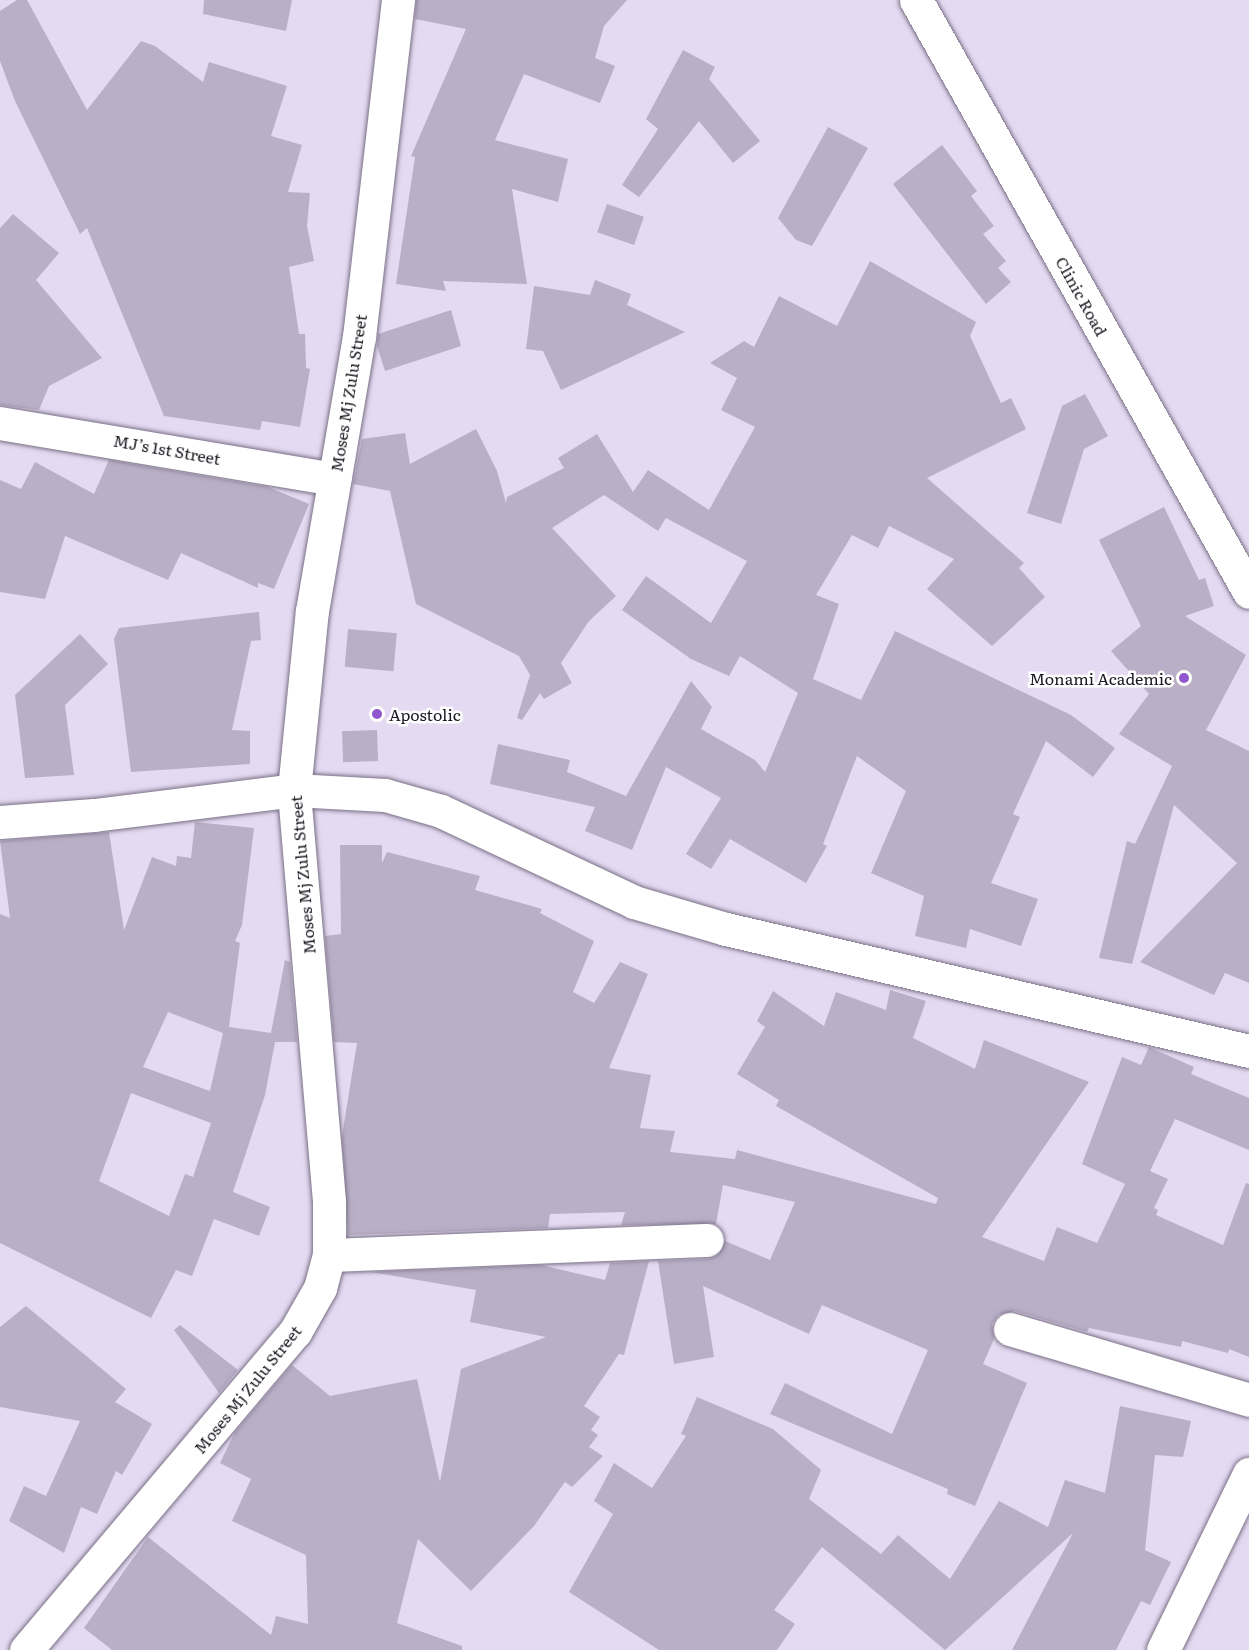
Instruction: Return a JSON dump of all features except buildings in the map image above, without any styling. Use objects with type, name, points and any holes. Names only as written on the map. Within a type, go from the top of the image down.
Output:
[{"type":"street","name":"Moses Mj Zulu Street","points":[[26,1650],[296,1332],[320,1288],[329,1255],[329,1202],[294,790],[312,611],[358,337],[398,0]]},
{"type":"street","name":"Clinic Road","points":[[916,0],[1249,592]]},
{"type":"street","name":"MJ’s 1st Street","points":[[0,423],[334,478]]},
{"type":"street","points":[[0,822],[94,815],[294,790],[385,795],[441,811],[634,902],[726,929],[1249,1051]]},
{"type":"street","points":[[329,1255],[707,1240]]},
{"type":"street","points":[[1010,1329],[1249,1400]]},
{"type":"street","points":[[1163,1650],[1249,1474]]},
{"type":"place","name":"Monami Academic","points":[[1184,678]]},
{"type":"place","name":"Apostolic","points":[[377,714]]}]
